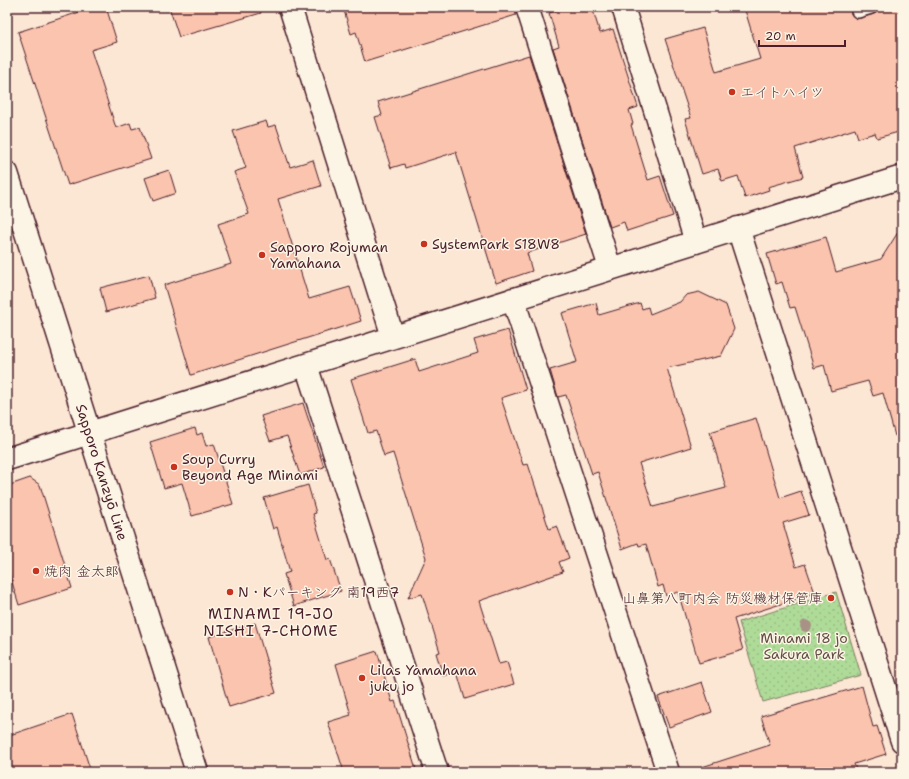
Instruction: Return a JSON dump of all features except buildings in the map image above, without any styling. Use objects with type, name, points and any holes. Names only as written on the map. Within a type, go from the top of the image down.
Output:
[{"type":"street","points":[[290,7],[393,337]]},
{"type":"street","points":[[527,7],[610,268]]},
{"type":"street","points":[[623,7],[696,242]]},
{"type":"street","name":"Sapporo Kanzyō Line","points":[[7,173],[196,772]]},
{"type":"street","points":[[7,459],[902,177]]},
{"type":"street","points":[[738,228],[902,741]]},
{"type":"street","points":[[514,299],[668,772]]},
{"type":"street","points":[[306,365],[437,772]]},
{"type":"lane","points":[[858,11],[871,7]]},
{"type":"green space","name":"Minami 18 jo Sakura Park","points":[[836,592],[861,675],[763,702],[739,622]]},
{"type":"place","name":"エイトハイツ","points":[[732,92]]},
{"type":"place","name":"SystemPark S18W8","points":[[424,244]]},
{"type":"place","name":"Sapporo Rojuman Yamahana","points":[[262,255]]},
{"type":"place","name":"Soup Curry Beyond Age Minami","points":[[174,467]]},
{"type":"place","name":"焼肉 金太郎","points":[[36,571]]},
{"type":"place","name":"N・Kパーキング 南19西7","points":[[230,592]]},
{"type":"place","name":"山鼻第八町内会 防災機材保管庫","points":[[831,598]]},
{"type":"place","name":"Lilas Yamahana juku jo","points":[[362,678]]},
{"type":"district","name":"MINAMI 19-JO NISHI 7-CHOME","points":[[271,622]]}]
